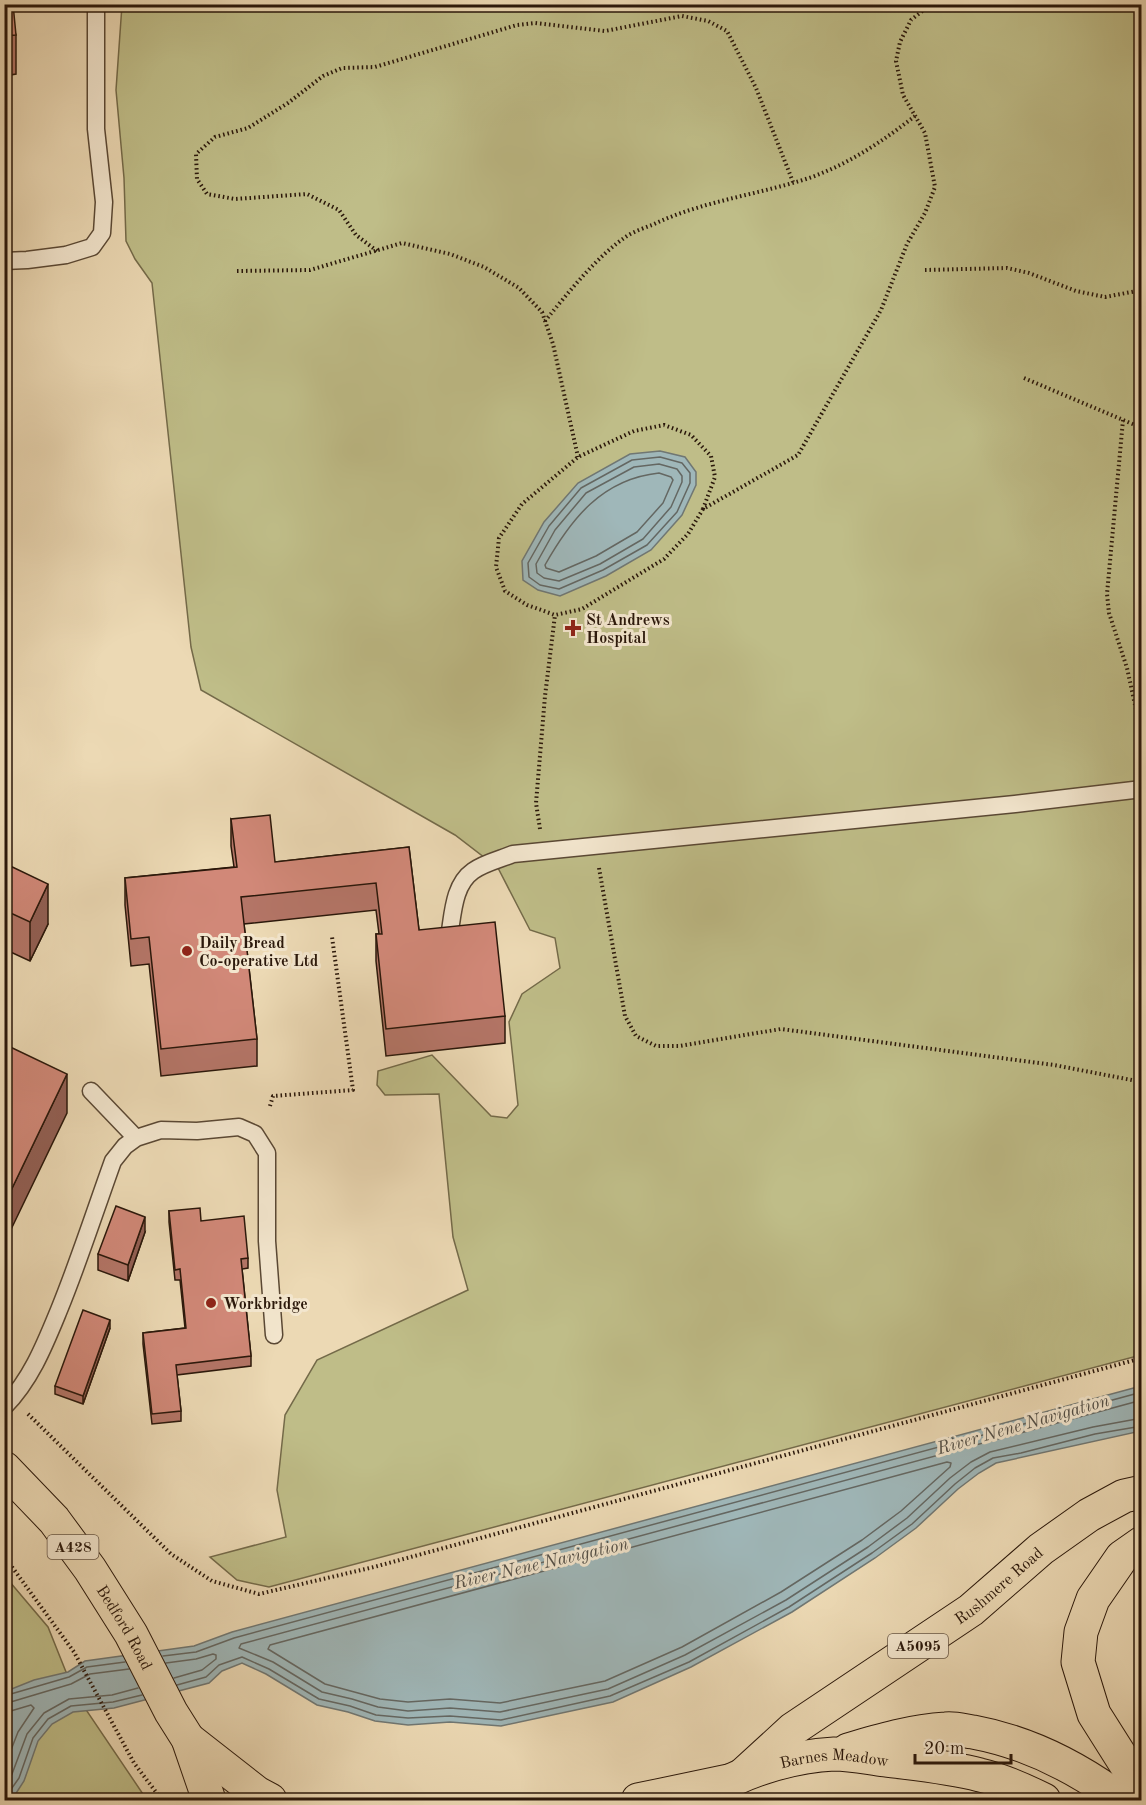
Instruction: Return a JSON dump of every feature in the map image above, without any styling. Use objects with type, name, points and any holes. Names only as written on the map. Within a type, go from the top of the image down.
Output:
[{"type":"main road","name":"Bedford Road","points":[[4,1468],[54,1520],[90,1569],[131,1634],[180,1726],[209,1800]]},
{"type":"main road","name":"Rushmere Road","points":[[737,1777],[793,1730],[971,1610],[1041,1549],[1089,1515],[1124,1496],[1142,1492]]},
{"type":"main road","points":[[1142,1543],[1122,1557],[1093,1599],[1082,1632],[1078,1662],[1094,1714],[1142,1790]]},
{"type":"main road","name":"Bedford Road","points":[[180,1726],[257,1793],[270,1800]]},
{"type":"main road","points":[[835,1754],[903,1734],[949,1728],[997,1736],[1034,1750],[1090,1777],[1121,1800]]},
{"type":"main road","name":"Barnes Meadow","points":[[702,1800],[737,1777],[792,1761],[835,1754],[980,1774],[1044,1800]]},
{"type":"main road","points":[[638,1800],[737,1777]]},
{"type":"lane","points":[[4,261],[66,255],[92,247],[102,233],[104,202],[96,129],[96,4]]},
{"type":"lane","points":[[449,938],[454,902],[461,885],[473,871],[513,854],[1015,804],[1142,789]]},
{"type":"lane","points":[[91,1091],[136,1138]]},
{"type":"lane","points":[[9,1402],[42,1352],[71,1281],[113,1161],[125,1146],[136,1138],[161,1130],[197,1131],[239,1127],[255,1134],[267,1153],[267,1232],[274,1335]]},
{"type":"path","points":[[704,509],[798,455],[881,310],[907,244],[925,213],[935,187],[925,133],[903,95],[896,62],[900,42],[911,20],[934,4]]},
{"type":"path","points":[[377,250],[356,235],[339,210],[307,194],[235,199],[207,194],[197,179],[196,154],[215,137],[248,128],[288,102],[323,75],[342,68],[375,67],[517,25],[535,23],[605,31],[682,16],[708,21],[727,31],[756,88],[793,182]]},
{"type":"path","points":[[545,321],[564,297],[603,256],[628,236],[678,213],[808,178],[842,164],[886,139],[915,116]]},
{"type":"path","points":[[237,271],[310,270],[402,243],[450,255],[484,267],[519,288],[542,312],[555,355],[578,457]]},
{"type":"path","points":[[925,270],[1007,268],[1029,273],[1076,291],[1105,297],[1142,290]]},
{"type":"path","points":[[1024,378],[1142,428]]},
{"type":"path","points":[[1123,420],[1107,594],[1109,613],[1127,668],[1142,736]]},
{"type":"path","points":[[664,424],[691,435],[711,456],[715,477],[704,509],[688,534],[664,559],[582,609],[555,615],[526,605],[506,591],[496,567],[499,538],[522,504],[578,457],[634,431],[664,424]]},
{"type":"path","points":[[544,850],[536,802],[555,615]]},
{"type":"path","points":[[595,845],[625,1016],[636,1036],[656,1046],[679,1046],[781,1029],[1054,1065],[1142,1082]]},
{"type":"path","points":[[270,1106],[273,1095],[353,1090],[332,937]]},
{"type":"path","points":[[9,1402],[171,1554],[212,1581],[259,1594],[374,1568],[1142,1358]]},
{"type":"path","points":[[4,1556],[74,1652],[134,1763],[162,1800]]},
{"type":"shaded area","name":"St Andrews Hospital","points":[[122,5],[1141,5],[1141,1355],[269,1587],[237,1580],[210,1557],[286,1537],[277,1490],[285,1415],[317,1360],[468,1290],[453,1237],[439,1094],[385,1095],[377,1085],[378,1071],[432,1055],[491,1116],[507,1118],[518,1105],[509,1022],[522,994],[560,968],[555,938],[530,930],[498,868],[455,835],[201,690],[191,647],[152,283],[135,259],[126,241],[124,178],[116,90]]},
{"type":"shaded area","points":[[4,1575],[48,1627],[74,1692],[147,1800],[5,1800]]},
{"type":"water","points":[[660,451],[685,457],[696,472],[696,485],[682,515],[651,550],[606,576],[560,596],[538,590],[523,580],[522,561],[544,522],[578,483],[630,454]]},
{"type":"water","name":"River Nene Navigation","points":[[1141,1386],[1141,1431],[996,1463],[958,1489],[916,1528],[875,1558],[792,1612],[691,1667],[613,1702],[501,1726],[450,1722],[408,1725],[375,1721],[317,1705],[266,1674],[242,1663],[222,1671],[209,1683],[114,1708],[73,1712],[52,1724],[38,1741],[24,1781],[13,1798],[5,1800],[4,1692],[34,1680],[68,1672],[85,1661],[194,1646],[232,1632]]},
{"type":"building","points":[[4,4],[13,4],[16,35],[4,36]]},
{"type":"building","points":[[270,815],[275,862],[409,847],[419,930],[495,922],[505,1016],[386,1029],[376,934],[382,934],[376,883],[241,897],[257,1039],[161,1049],[149,937],[131,939],[125,878],[237,867],[231,819]]},
{"type":"building","points":[[4,863],[48,884],[30,922],[4,910]]},
{"type":"building","points":[[4,1044],[67,1074],[4,1205]]},
{"type":"building","points":[[116,1206],[145,1217],[128,1265],[98,1254]]},
{"type":"building","points":[[200,1208],[201,1221],[244,1216],[248,1258],[241,1259],[251,1356],[176,1365],[181,1411],[152,1414],[143,1333],[186,1328],[180,1269],[175,1270],[169,1211]]},
{"type":"building","points":[[83,1310],[110,1320],[83,1396],[55,1386]]},
{"type":"place","name":"St Andrews Hospital","points":[[573,628]]},
{"type":"place","name":"Daily Bread Co-operative Ltd","points":[[187,951]]},
{"type":"place","name":"Workbridge","points":[[211,1303]]}]
